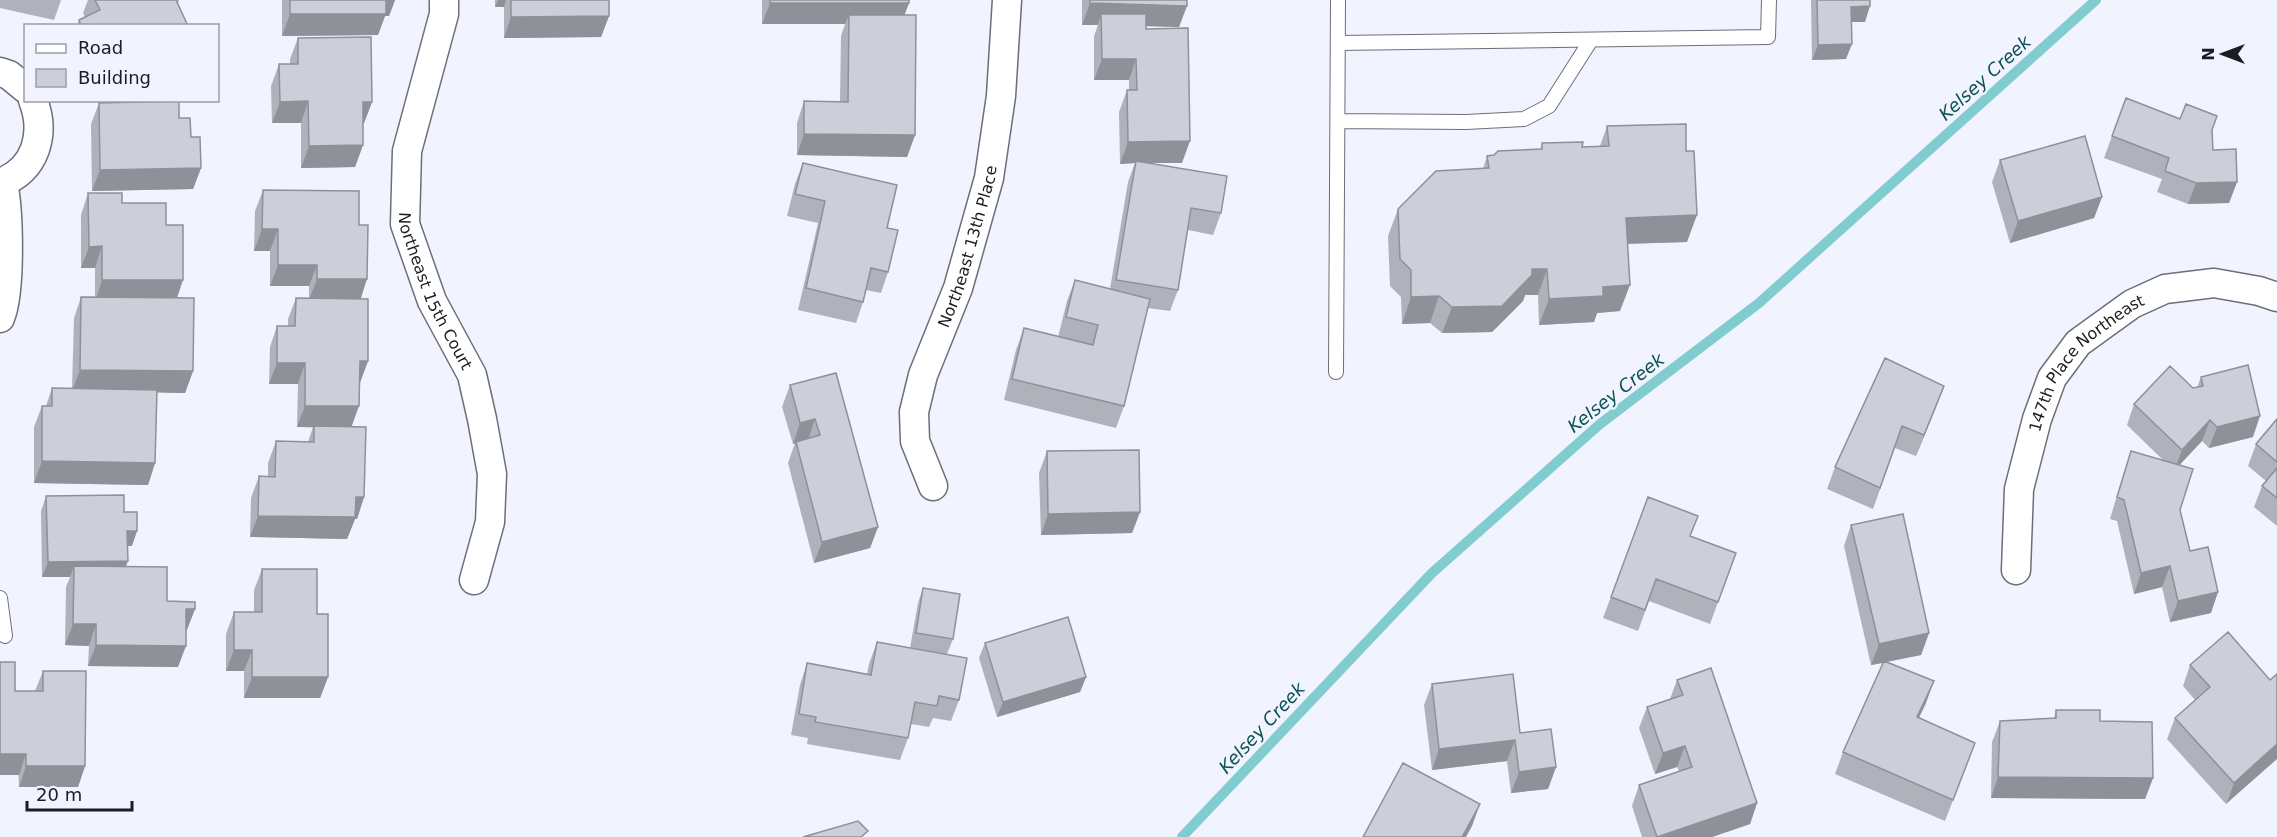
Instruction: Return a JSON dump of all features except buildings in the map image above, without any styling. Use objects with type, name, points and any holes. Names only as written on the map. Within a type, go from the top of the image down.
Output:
[{"type":"street","name":"Northeast 15th Court","points":[[444,0],[444,14],[407,151],[405,224],[432,301],[472,375],[482,418],[492,474],[490,522],[474,580]]},
{"type":"street","name":"Northeast 13th Place","points":[[933,486],[915,441],[915,412],[923,375],[958,288],[989,178],[1001,96],[1006,0]]},
{"type":"street","points":[[0,72],[9,75],[24,87]]},
{"type":"street","points":[[0,318],[6,289],[7,200],[2,183],[18,174],[29,162],[37,147],[40,131],[39,114],[34,102]]},
{"type":"street","name":"147th Place Northeast","points":[[2016,570],[2019,489],[2037,419],[2052,378],[2078,343],[2132,304],[2165,289],[2214,283],[2259,291],[2277,297]]},
{"type":"lane","points":[[1336,372],[1338,0]]},
{"type":"lane","points":[[1338,42],[1768,37],[1768,0]]},
{"type":"lane","points":[[1338,121],[1466,122],[1524,119],[1549,106],[1591,40]]},
{"type":"lane","points":[[0,598],[5,636]]},
{"type":"waterway","name":"Kelsey Creek","points":[[1182,837],[1432,573],[1600,424],[1759,303],[2096,0]]}]
